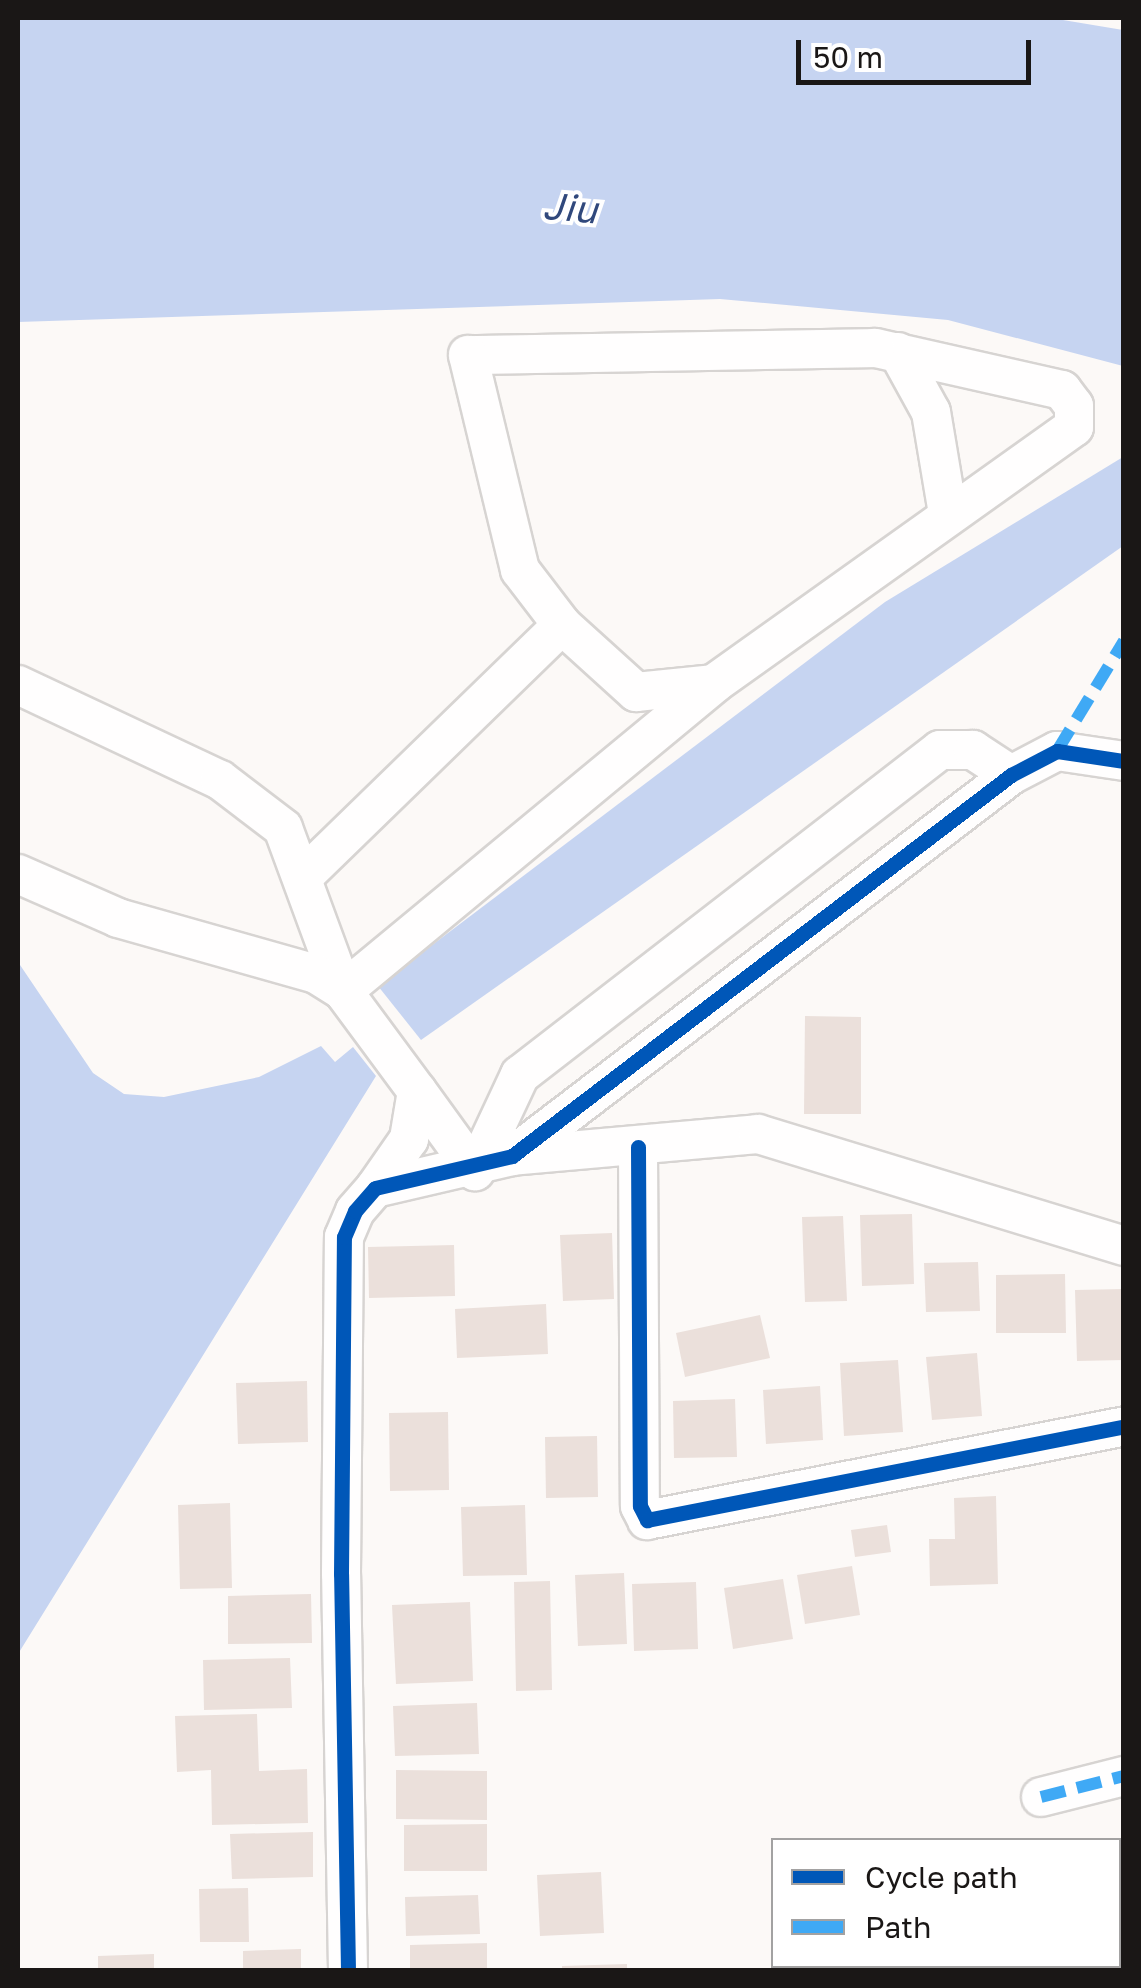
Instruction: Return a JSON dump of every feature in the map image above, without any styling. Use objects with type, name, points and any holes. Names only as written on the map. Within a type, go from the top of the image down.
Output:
[{"type":"street","points":[[898,352],[931,412],[948,514]]},
{"type":"street","points":[[343,991],[715,683],[1074,427],[1074,406],[1062,390],[898,352],[468,355],[520,570],[562,626],[636,692],[715,683]]},
{"type":"street","points":[[304,876],[562,626]]},
{"type":"street","points":[[18,686],[220,780],[282,828],[304,876],[343,991],[475,1171]]},
{"type":"street","points":[[475,1171],[520,1075],[940,750],[972,750],[1011,776]]},
{"type":"street","points":[[376,1188],[475,1171],[512,1156],[1011,776],[1056,750],[1124,762]]},
{"type":"street","points":[[18,874],[118,918],[316,974],[343,991]]},
{"type":"street","points":[[348,1970],[344,1236],[410,1138],[417,1092]]},
{"type":"street","points":[[512,1156],[783,1139],[1124,1246]]},
{"type":"street","points":[[638,1147],[640,1506],[647,1520],[1124,1426]]},
{"type":"street","points":[[1041,1797],[1124,1776]]},
{"type":"water","name":"Jiu","points":[[18,18],[1051,18],[1123,30],[1123,366],[948,320],[720,299],[18,322]]},
{"type":"water","points":[[1123,457],[1123,546],[421,1040],[378,986],[885,602]]},
{"type":"water","points":[[18,962],[93,1073],[124,1094],[164,1097],[259,1077],[321,1046],[335,1062],[353,1047],[376,1076],[18,1654]]},
{"type":"building","points":[[805,1016],[861,1017],[861,1114],[804,1114]]},
{"type":"building","points":[[912,1214],[914,1284],[862,1286],[860,1215]]},
{"type":"building","points":[[843,1216],[847,1301],[805,1302],[802,1217]]},
{"type":"building","points":[[612,1233],[614,1299],[563,1301],[560,1235]]},
{"type":"building","points":[[454,1245],[455,1296],[369,1298],[368,1247]]},
{"type":"building","points":[[978,1262],[980,1311],[926,1312],[924,1263]]},
{"type":"building","points":[[1065,1274],[1066,1333],[996,1333],[996,1275]]},
{"type":"building","points":[[1124,1289],[1124,1360],[1077,1361],[1075,1290]]},
{"type":"building","points":[[546,1304],[548,1354],[457,1358],[455,1309]]},
{"type":"building","points":[[760,1315],[770,1358],[685,1377],[676,1333]]},
{"type":"building","points":[[977,1353],[982,1416],[932,1420],[926,1357]]},
{"type":"building","points":[[898,1360],[903,1432],[844,1436],[840,1363]]},
{"type":"building","points":[[307,1381],[308,1442],[238,1444],[236,1383]]},
{"type":"building","points":[[820,1386],[823,1440],[766,1444],[763,1390]]},
{"type":"building","points":[[735,1399],[737,1457],[674,1458],[673,1401]]},
{"type":"building","points":[[448,1412],[449,1490],[390,1491],[389,1413]]},
{"type":"building","points":[[597,1436],[598,1497],[546,1498],[545,1437]]},
{"type":"building","points":[[996,1496],[998,1584],[930,1586],[929,1539],[955,1539],[954,1498]]},
{"type":"building","points":[[230,1503],[232,1588],[180,1589],[178,1505]]},
{"type":"building","points":[[525,1505],[527,1575],[463,1576],[461,1507]]},
{"type":"building","points":[[887,1525],[891,1552],[855,1557],[851,1530]]},
{"type":"building","points":[[852,1566],[860,1615],[805,1624],[797,1575]]},
{"type":"building","points":[[624,1573],[627,1644],[578,1646],[575,1575]]},
{"type":"building","points":[[783,1579],[793,1639],[733,1649],[724,1588]]},
{"type":"building","points":[[550,1581],[552,1690],[516,1691],[514,1582]]},
{"type":"building","points":[[696,1582],[698,1649],[634,1651],[632,1584]]},
{"type":"building","points":[[311,1594],[312,1643],[228,1644],[228,1596]]},
{"type":"building","points":[[470,1602],[473,1681],[396,1684],[392,1605]]},
{"type":"building","points":[[290,1658],[292,1708],[204,1710],[203,1660]]},
{"type":"building","points":[[477,1703],[479,1754],[395,1756],[393,1706]]},
{"type":"building","points":[[257,1714],[259,1771],[307,1769],[308,1823],[212,1825],[211,1770],[177,1772],[175,1716]]},
{"type":"building","points":[[396,1770],[487,1771],[487,1820],[396,1819]]},
{"type":"building","points":[[487,1824],[487,1871],[404,1871],[404,1825]]},
{"type":"building","points":[[313,1832],[313,1877],[232,1879],[230,1834]]},
{"type":"building","points":[[601,1872],[604,1933],[540,1936],[537,1875]]},
{"type":"building","points":[[248,1888],[249,1942],[200,1942],[199,1889]]},
{"type":"building","points":[[478,1895],[480,1934],[406,1936],[405,1897]]},
{"type":"building","points":[[487,1943],[487,1970],[410,1970],[410,1945]]},
{"type":"building","points":[[301,1949],[301,1970],[243,1970],[243,1951]]},
{"type":"building","points":[[154,1954],[154,1970],[98,1970],[98,1956]]},
{"type":"building","points":[[627,1964],[627,1970],[562,1970],[562,1966]]},
{"type":"marked path","points":[[1057,751],[1124,641]]},
{"type":"marked path","points":[[1041,1797],[1124,1776]]},
{"type":"cycle path","points":[[348,1970],[341,1574],[344,1237],[355,1211],[375,1188],[512,1156],[1011,775],[1057,751],[1124,761]]},
{"type":"cycle path","points":[[638,1147],[640,1506],[647,1520],[1124,1426]]}]
